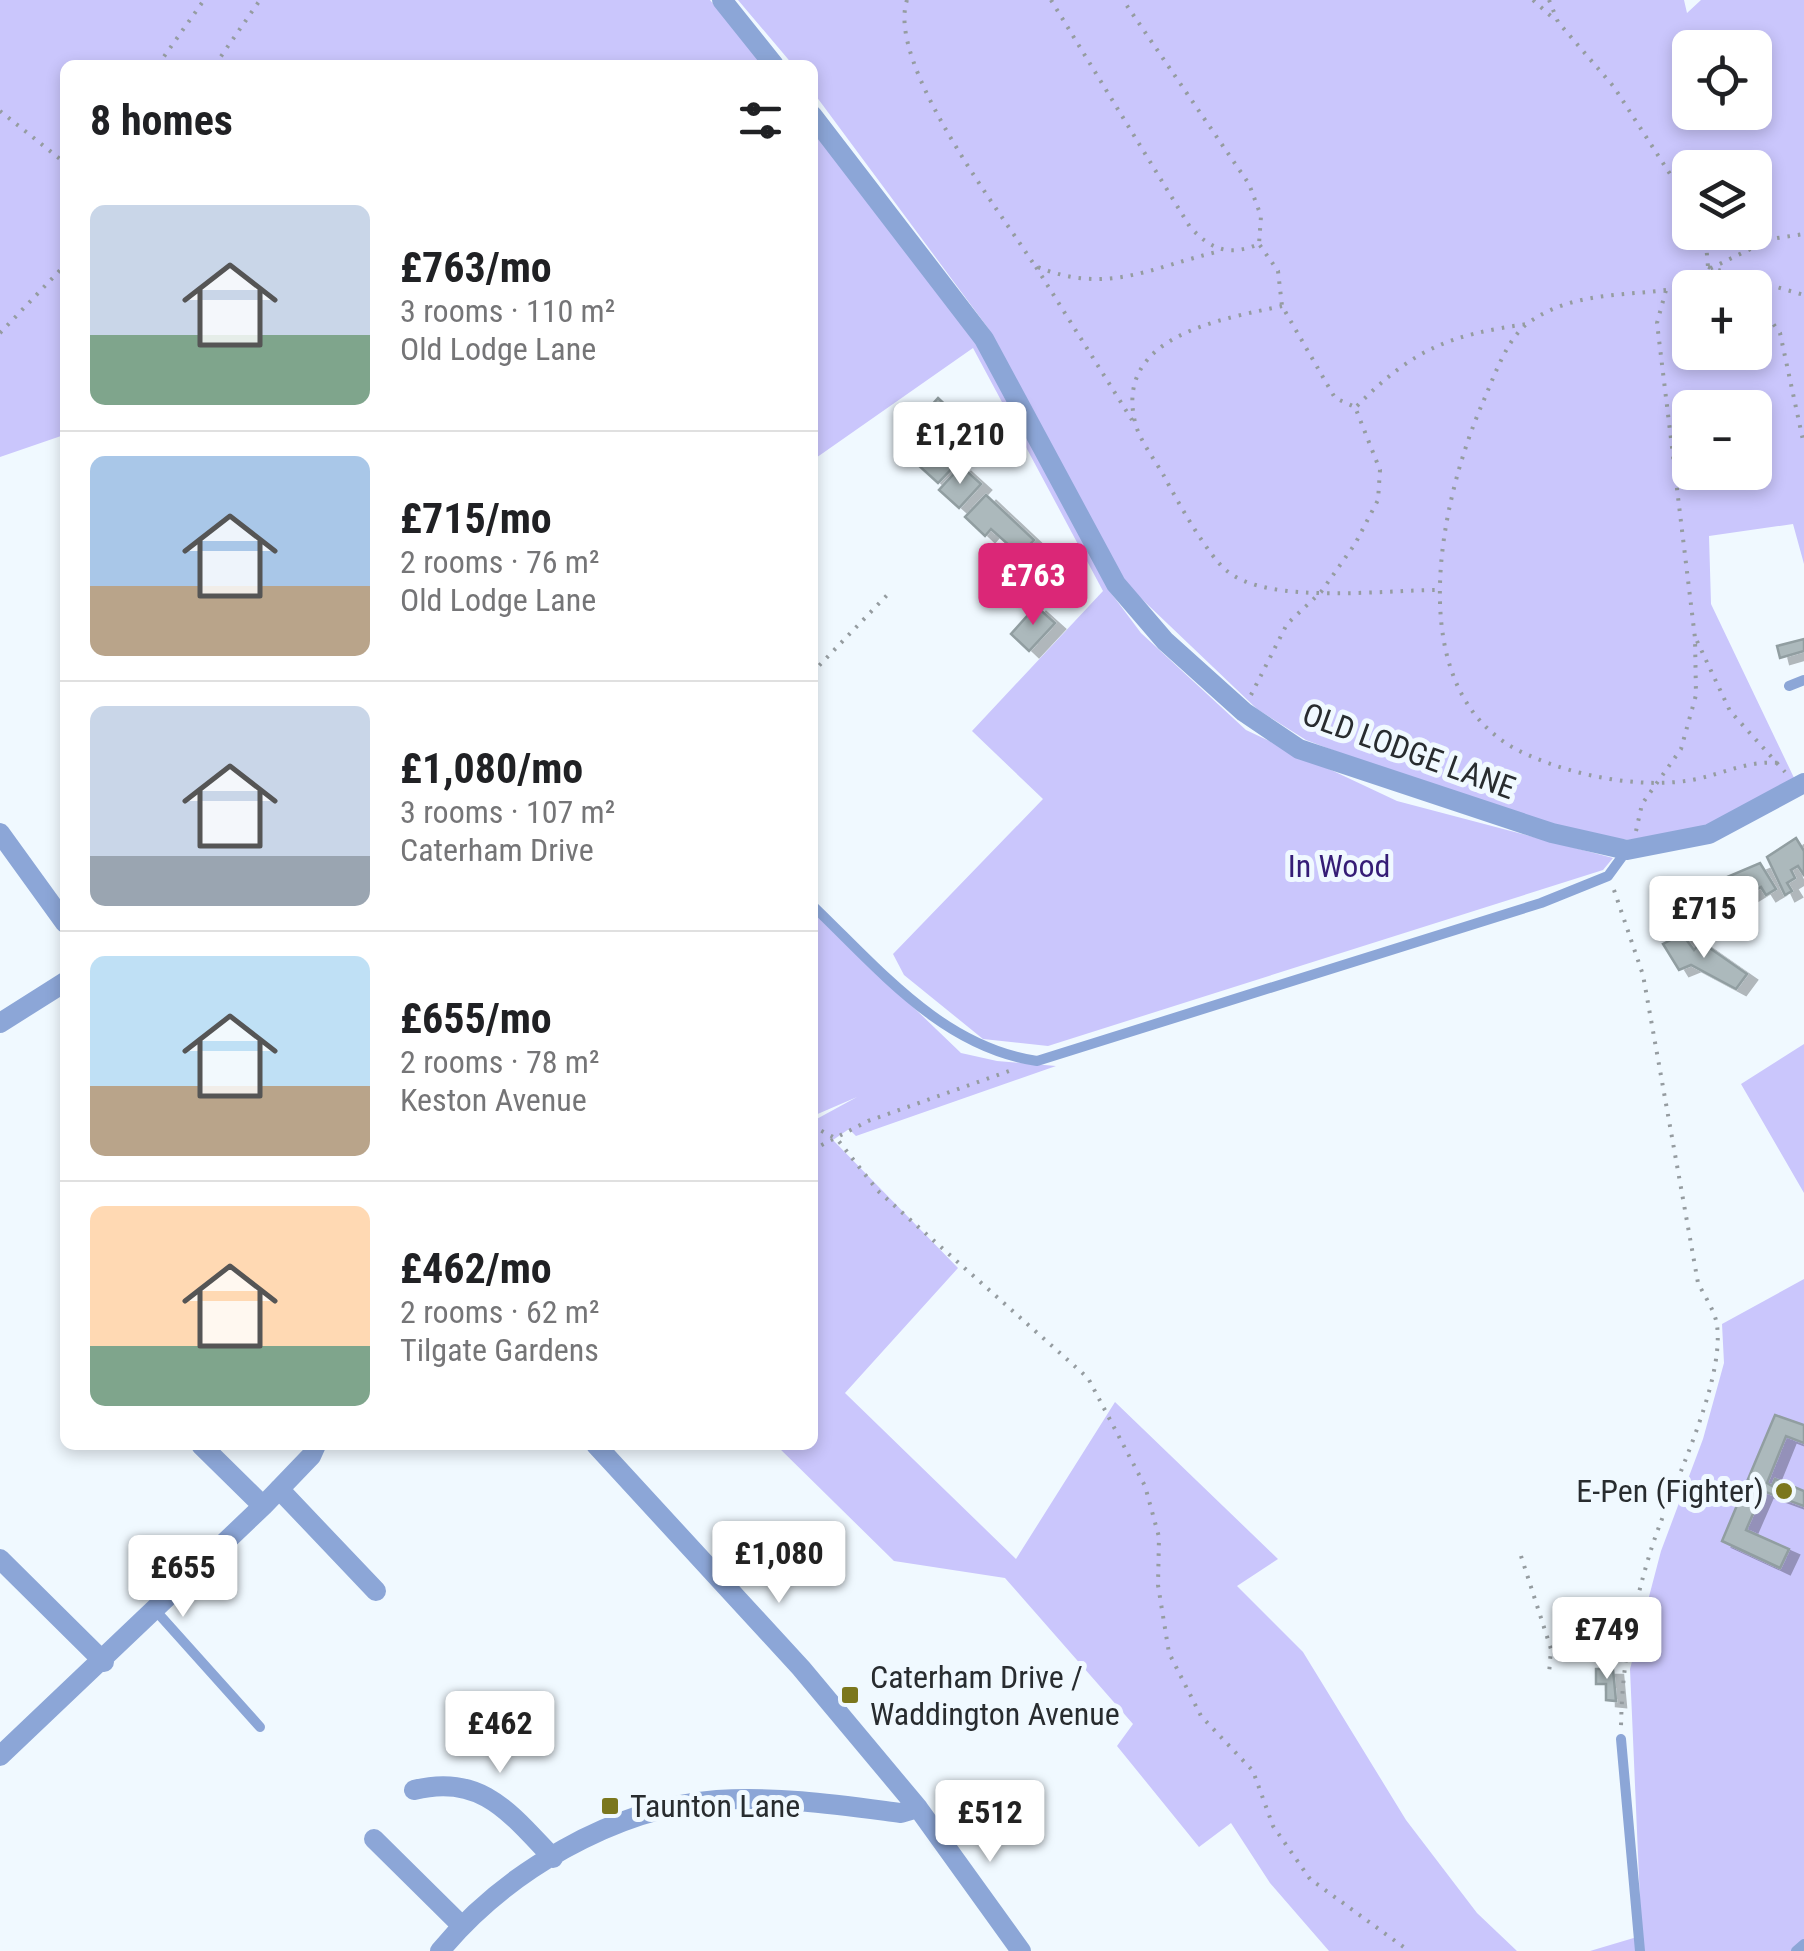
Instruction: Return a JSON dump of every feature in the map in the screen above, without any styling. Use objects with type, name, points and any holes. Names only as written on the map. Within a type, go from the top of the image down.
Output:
[{"type":"street","points":[[722,0],[770,60]]},
{"type":"street","name":"OLD LODGE LANE","points":[[818,123],[984,339],[1116,584],[1165,642],[1244,712],[1299,749],[1552,833],[1626,850],[1709,834],[1799,787]]},
{"type":"street","points":[[0,833],[60,916]]},
{"type":"street","points":[[0,1023],[60,985]]},
{"type":"street","points":[[207,1450],[263,1506]]},
{"type":"street","points":[[0,1756],[104,1662],[263,1506],[312,1450]]},
{"type":"street","points":[[601,1450],[802,1668],[918,1808],[1021,1951]]},
{"type":"street","points":[[278,1489],[376,1591]]},
{"type":"street","points":[[0,1558],[104,1662]]},
{"type":"street","points":[[414,1790],[441,1783],[464,1786],[502,1805],[553,1858]]},
{"type":"street","points":[[440,1951],[461,1926],[553,1858],[622,1824],[670,1807],[765,1798],[900,1813],[918,1808]]},
{"type":"street","points":[[374,1840],[461,1926]]},
{"type":"lane","points":[[1789,686],[1804,680]]},
{"type":"lane","points":[[818,911],[939,1024],[1000,1056],[1037,1062],[1541,903],[1608,876],[1626,850]]},
{"type":"lane","points":[[156,1611],[260,1727]]},
{"type":"lane","points":[[1621,1739],[1640,1951]]},
{"type":"lane","points":[[1796,1951],[1804,1944]]},
{"type":"path","points":[[162,60],[204,0]]},
{"type":"path","points":[[218,60],[260,0]]},
{"type":"path","points":[[907,0],[902,20],[908,48],[936,114],[1135,424],[1177,501],[1228,572],[1288,593],[1437,590]]},
{"type":"path","points":[[1052,0],[1190,227],[1221,252]]},
{"type":"path","points":[[1123,0],[1249,184],[1261,216],[1259,244],[1278,271],[1282,306],[1334,398],[1356,407],[1380,470],[1378,500],[1355,544],[1321,592],[1287,624],[1244,712]]},
{"type":"path","points":[[1533,0],[1558,22],[1614,87],[1672,177]]},
{"type":"path","points":[[1548,0],[1558,22]]},
{"type":"path","points":[[0,111],[60,159]]},
{"type":"path","points":[[1356,407],[1395,368],[1463,333],[1527,324],[1591,294],[1666,290],[1771,240],[1804,234]]},
{"type":"path","points":[[1035,266],[1059,276],[1106,282],[1259,244]]},
{"type":"path","points":[[1707,250],[1708,267]]},
{"type":"path","points":[[1708,267],[1718,270]]},
{"type":"path","points":[[0,333],[60,270]]},
{"type":"path","points":[[1772,286],[1804,296]]},
{"type":"path","points":[[1636,829],[1642,804],[1681,750],[1696,695],[1695,638],[1656,323],[1666,290]]},
{"type":"path","points":[[1135,424],[1132,393],[1144,364],[1167,340],[1206,322],[1282,306]]},
{"type":"path","points":[[1772,322],[1780,333],[1804,445]]},
{"type":"path","points":[[1527,324],[1501,360],[1449,491],[1437,590],[1454,678],[1485,728],[1528,755],[1597,776],[1656,783],[1694,780],[1730,766],[1780,763]]},
{"type":"path","points":[[818,667],[890,592]]},
{"type":"path","points":[[1695,638],[1730,711],[1799,787]]},
{"type":"path","points":[[1608,876],[1643,975],[1698,1283],[1717,1324],[1714,1358],[1694,1438],[1651,1548],[1630,1622],[1622,1668],[1621,1739]]},
{"type":"path","points":[[818,1147],[868,1121],[1037,1062]]},
{"type":"path","points":[[818,1129],[837,1139],[878,1190],[1088,1378],[1145,1486],[1159,1537],[1158,1585],[1170,1653],[1201,1716],[1253,1771],[1273,1826],[1310,1879],[1408,1951]]},
{"type":"path","points":[[1521,1556],[1551,1649],[1549,1674]]},
{"type":"green space","points":[[0,0],[710,0],[759,60],[60,60],[60,436],[0,457]]},
{"type":"green space","points":[[738,0],[1684,0],[1687,13],[1701,0],[1804,0],[1804,564],[1793,524],[1709,536],[1711,604],[1796,782],[1709,825],[1630,840],[1589,836],[1461,799],[1306,740],[1257,709],[1125,583],[988,328],[818,99],[818,60],[789,60]]},
{"type":"green space","name":"In Wood","points":[[818,136],[979,342],[1111,593],[1141,633],[1246,730],[1397,801],[1613,858],[1603,870],[1048,1046],[983,1039],[904,975],[893,954],[1043,799],[972,731],[1103,591],[973,348],[818,456]]},
{"type":"green space","points":[[818,916],[961,1053],[997,1061],[1056,1066],[856,1136],[849,1129],[833,1140],[958,1268],[845,1393],[1016,1559],[1115,1402],[1278,1559],[1237,1586],[1303,1652],[1406,1820],[1477,1913],[1517,1951],[1329,1951],[1270,1883],[1231,1823],[1199,1847],[1117,1746],[1133,1724],[1005,1578],[894,1561],[781,1450],[818,1450],[818,1118],[857,1097],[818,1114]]},
{"type":"green space","points":[[1804,1044],[1804,1193],[1741,1084]]},
{"type":"green space","points":[[1804,1279],[1804,1951],[1590,1951],[1637,1937],[1640,1901],[1630,1669],[1661,1551],[1703,1439],[1724,1363],[1722,1324]]},
{"type":"building","points":[[938,398],[956,415],[937,434],[920,418]]},
{"type":"building","points":[[928,452],[939,463],[950,452],[959,461],[938,483],[917,464]]},
{"type":"building","points":[[961,466],[981,484],[959,508],[939,490]]},
{"type":"building","points":[[986,495],[1034,540],[1020,555],[991,529],[985,536],[965,517]]},
{"type":"building","points":[[1036,606],[1055,623],[1029,651],[1011,634]]},
{"type":"building","points":[[1804,639],[1804,651],[1780,658],[1777,646]]},
{"type":"building","points":[[1796,838],[1804,851],[1804,875],[1798,866],[1791,870],[1795,878],[1787,883],[1792,891],[1785,895],[1767,857]]},
{"type":"building","points":[[1760,863],[1776,889],[1766,895],[1761,887],[1741,899],[1727,877]]},
{"type":"building","points":[[1682,934],[1694,950],[1701,942],[1747,974],[1736,989],[1691,965],[1679,970],[1663,944]]},
{"type":"building","name":"E-Pen (Fighter)","points":[[1775,1415],[1804,1425],[1804,1443],[1786,1436],[1767,1483],[1772,1486],[1775,1479],[1804,1491],[1804,1506],[1763,1491],[1746,1530],[1789,1549],[1780,1568],[1722,1541]]},
{"type":"building","points":[[1596,1669],[1613,1669],[1616,1701],[1606,1700],[1606,1684],[1596,1684]]},
{"type":"place","name":"E-Pen (Fighter)","points":[[1784,1491]]},
{"type":"place","name":"Caterham Drive / Waddington Avenue","points":[[850,1695]]},
{"type":"place","name":"Taunton Lane","points":[[610,1806]]}]
